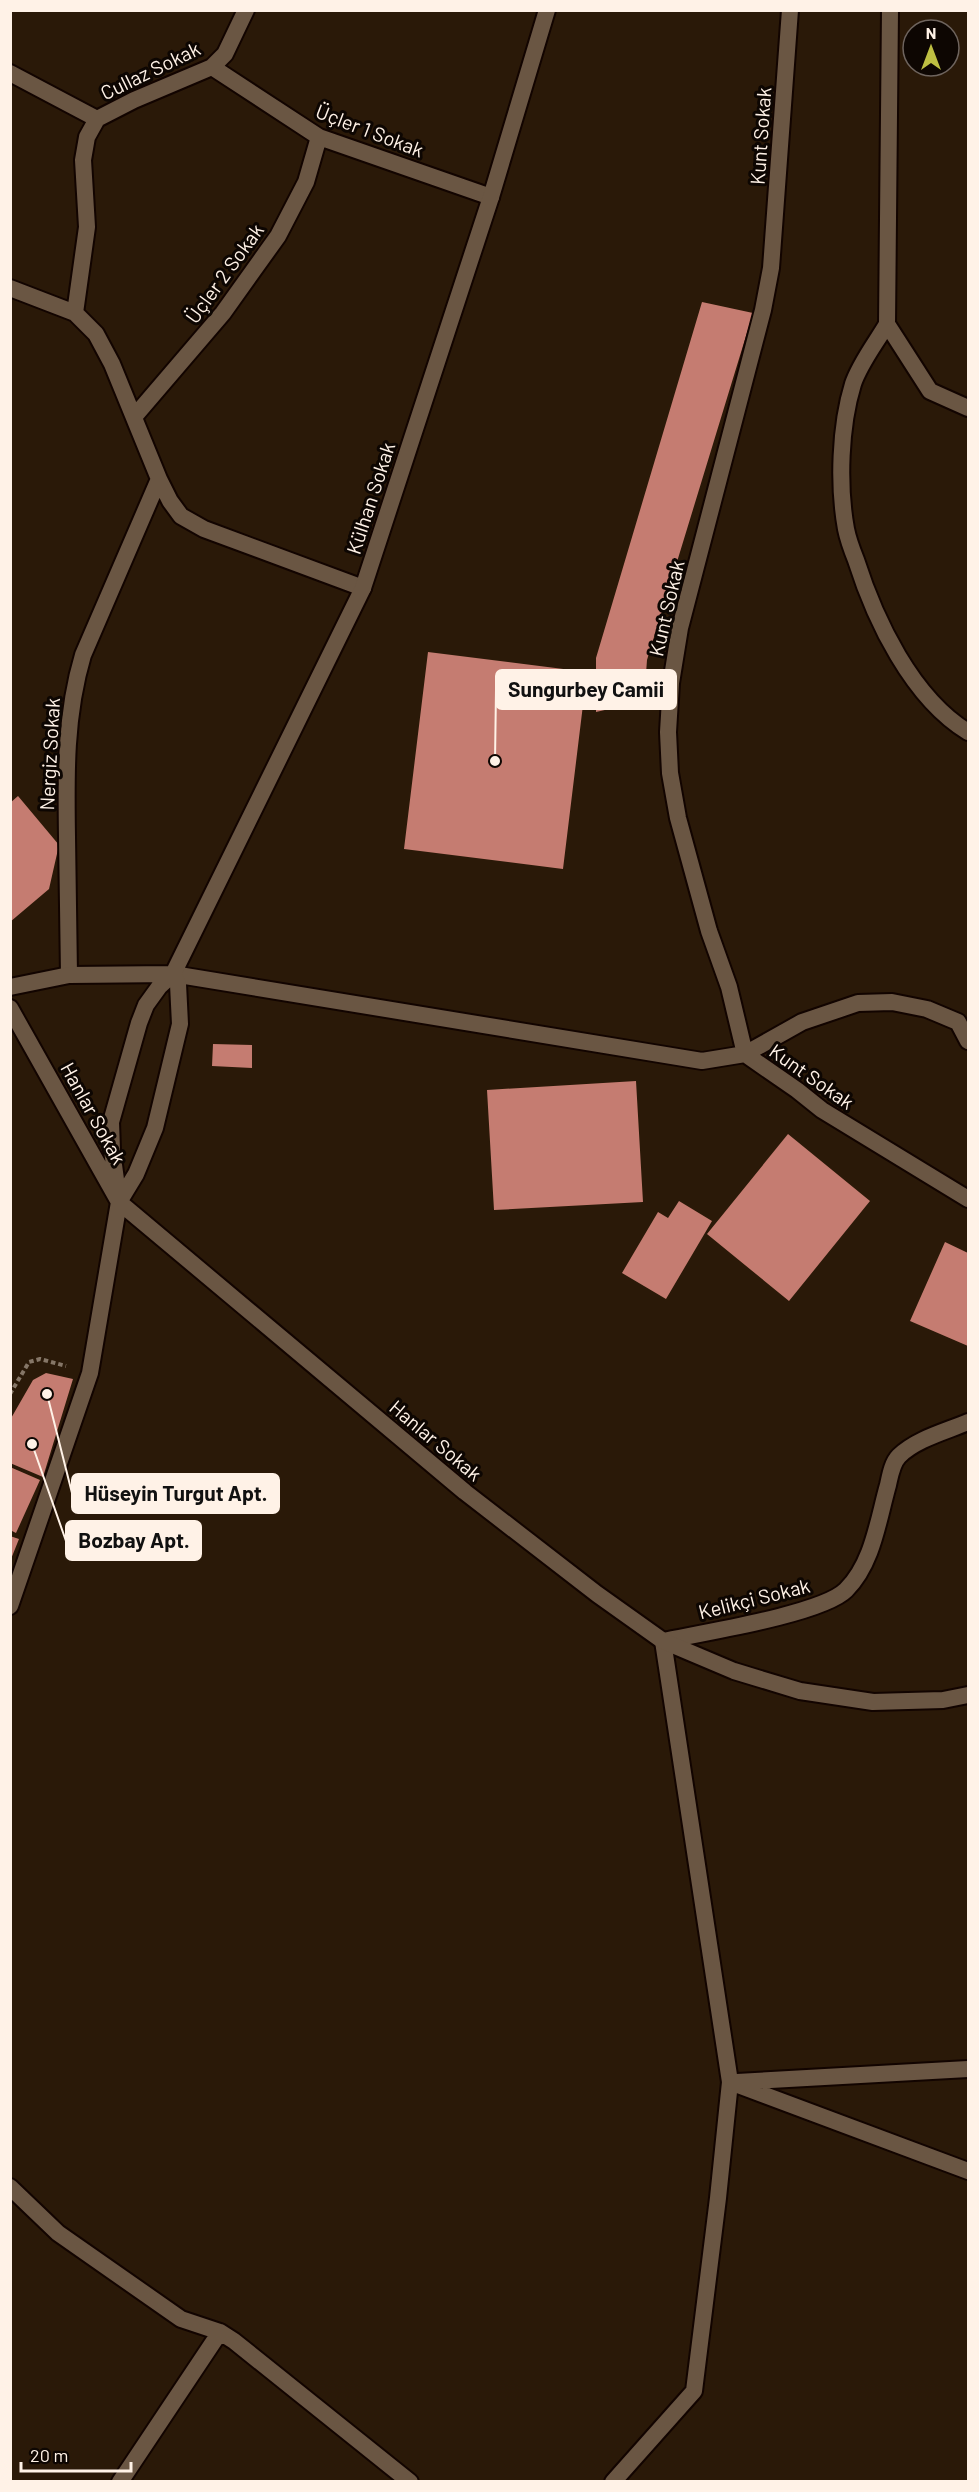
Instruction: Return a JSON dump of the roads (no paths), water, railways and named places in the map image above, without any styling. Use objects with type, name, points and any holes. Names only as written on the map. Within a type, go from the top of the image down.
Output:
[{"type":"street","name":"Cullaz Sokak","points":[[75,313],[87,226],[83,160],[87,137],[97,119],[134,100],[212,67],[225,54],[246,10]]},
{"type":"street","name":"Külhan Sokak","points":[[119,1202],[110,1136],[111,1122],[139,1023],[153,996],[173,974],[363,588],[491,197],[547,10]]},
{"type":"street","name":"Kunt Sokak","points":[[790,10],[771,268],[763,310],[680,628],[671,683],[668,732],[670,773],[678,818],[709,931],[729,987],[745,1054],[822,1110],[969,1199]]},
{"type":"street","points":[[890,10],[887,324],[854,382],[843,432],[846,530],[869,601],[895,649],[929,700],[957,726],[969,732]]},
{"type":"street","name":"Üçler 1 Sokak","points":[[212,67],[319,137],[491,197]]},
{"type":"street","points":[[10,73],[97,119]]},
{"type":"street","name":"Üçler 2 Sokak","points":[[134,417],[223,313],[278,236],[306,182],[319,137]]},
{"type":"street","points":[[10,288],[75,313],[96,334],[112,364],[159,479],[181,516],[204,529],[363,588]]},
{"type":"street","points":[[887,324],[930,392],[969,408]]},
{"type":"street","name":"Nergiz Sokak","points":[[69,975],[66,775],[74,685],[83,655],[159,479]]},
{"type":"street","points":[[10,1606],[90,1373],[119,1202],[136,1174],[155,1128],[180,1024],[178,984],[173,974]]},
{"type":"street","points":[[10,987],[69,975],[173,974],[702,1061],[745,1054],[802,1022],[858,1003],[892,1002],[927,1009],[958,1022],[969,1041]]},
{"type":"street","name":"Hanlar Sokak","points":[[10,1008],[119,1202],[465,1492],[597,1594],[663,1641],[734,1671],[800,1691],[873,1702],[943,1700],[969,1695]]},
{"type":"street","points":[[958,1022],[969,1009]]},
{"type":"street","name":"Kelikçi Sokak","points":[[663,1641],[790,1614],[815,1606],[845,1592],[862,1571],[869,1553],[896,1458],[917,1444],[969,1422]]},
{"type":"street","points":[[613,2481],[694,2391],[730,2082],[663,1641]]},
{"type":"street","points":[[730,2082],[969,2069]]},
{"type":"street","points":[[730,2082],[969,2171]]},
{"type":"street","points":[[10,2187],[57,2233],[181,2319],[220,2332],[243,2348],[410,2481]]},
{"type":"street","points":[[120,2481],[220,2332]]},
{"type":"place","name":"Sungurbey Camii","points":[[495,761]]},
{"type":"place","name":"Hüseyin Turgut Apt.","points":[[47,1394]]},
{"type":"place","name":"Bozbay Apt.","points":[[32,1444]]}]
